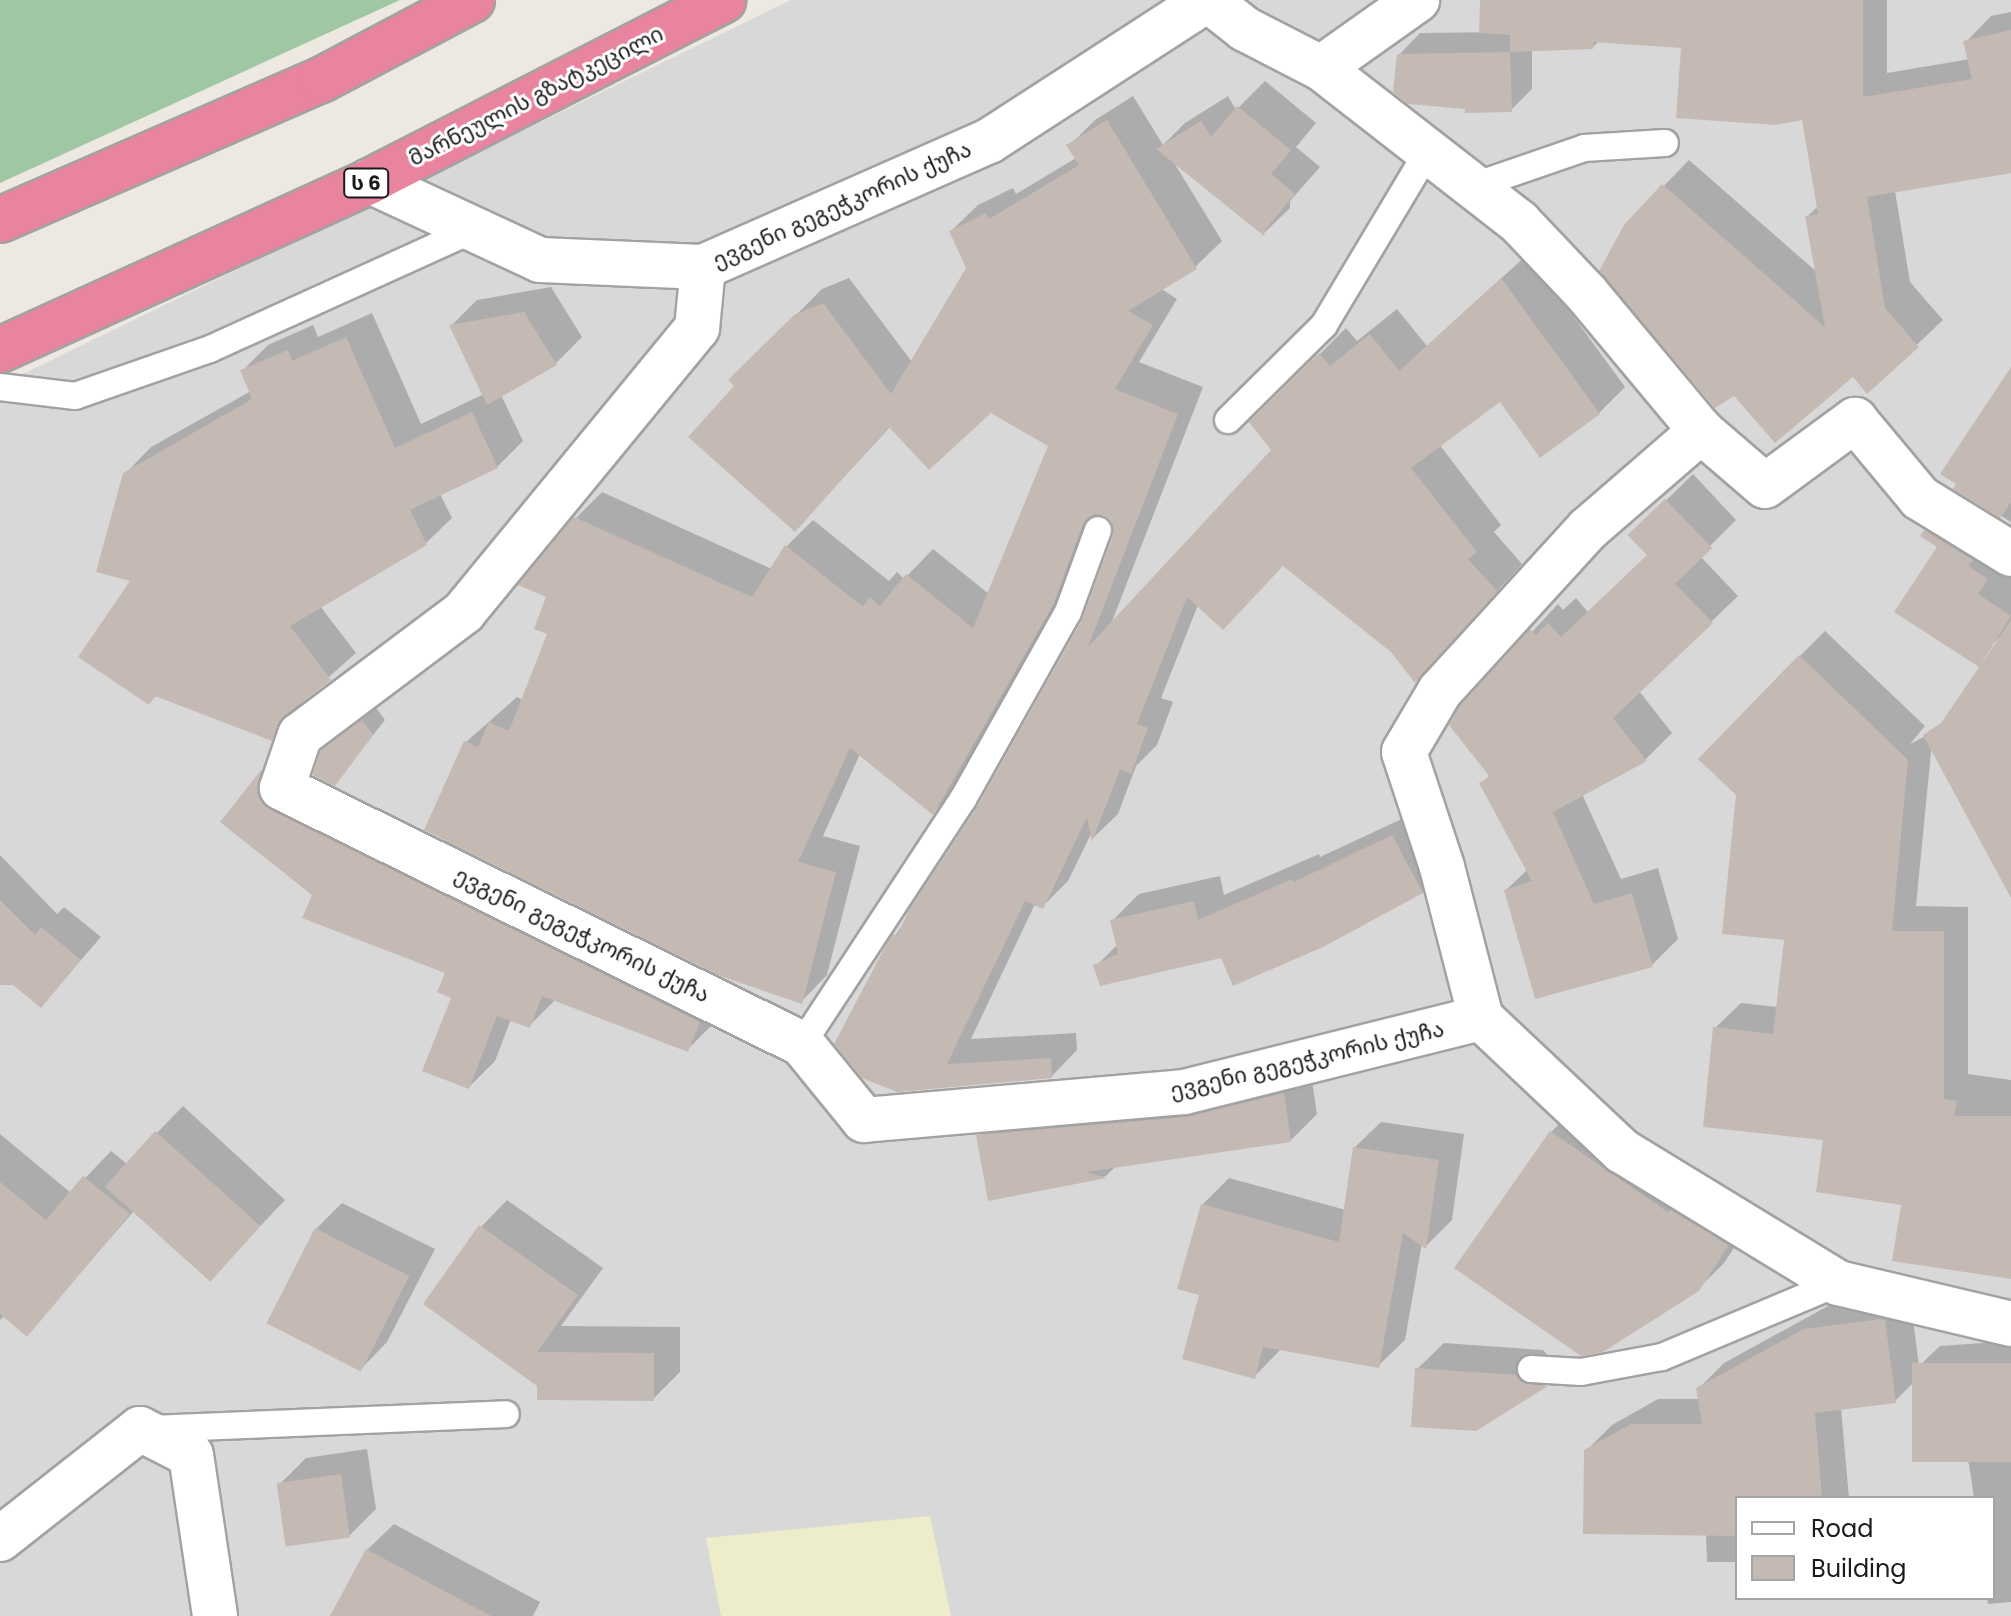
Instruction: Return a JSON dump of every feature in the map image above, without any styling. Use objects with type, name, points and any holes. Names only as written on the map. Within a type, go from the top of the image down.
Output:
[{"type":"highway","points":[[0,220],[321,80],[472,0]]},
{"type":"highway","name":"მარნეულის გზატკეცილი","points":[[0,350],[370,181],[723,0]]},
{"type":"street","points":[[1207,0],[1245,29],[1321,68],[1519,222],[1587,294],[1701,431],[1765,486],[1855,420],[1920,498],[2011,554]]},
{"type":"street","name":"ევგენი გეგეჭკორის ქუჩა","points":[[1207,0],[989,141],[703,267],[697,328],[464,612],[300,735],[282,788],[802,1044],[864,1120],[1184,1092],[1481,1018]]},
{"type":"street","points":[[1321,68],[1417,0]]},
{"type":"street","points":[[370,181],[540,260],[703,267]]},
{"type":"street","points":[[1701,431],[1588,529],[1440,691],[1404,752],[1442,867],[1481,1018],[1622,1151],[1838,1283],[2011,1324]]},
{"type":"street","points":[[0,1539],[140,1429],[191,1455],[215,1616]]},
{"type":"lane","points":[[1471,187],[1584,148],[1665,143]]},
{"type":"lane","points":[[1228,420],[1324,325],[1427,153]]},
{"type":"lane","points":[[0,387],[75,396],[210,349],[474,229]]},
{"type":"lane","points":[[802,1044],[963,799],[1068,612],[1098,530]]},
{"type":"lane","points":[[1531,1369],[1581,1372],[1662,1357],[1838,1283]]},
{"type":"lane","points":[[140,1429],[506,1414]]},
{"type":"shaded area","points":[[791,0],[2011,0],[2011,1616],[0,1616],[0,385]]},
{"type":"green space","points":[[0,0],[400,0],[0,183]]},
{"type":"green space","points":[[930,1516],[951,1616],[721,1616],[706,1538]]},
{"type":"building","points":[[1480,0],[1863,0],[1863,97],[1972,79],[1963,41],[2011,30],[2011,173],[1867,197],[1885,308],[1919,347],[1867,394],[1853,377],[1775,443],[1734,396],[1715,408],[1599,271],[1624,225],[1662,184],[1825,327],[1805,216],[1818,214],[1802,120],[1776,125],[1676,118],[1681,48],[1593,42],[1593,49],[1510,52],[1510,35],[1479,33]]},
{"type":"building","points":[[1510,52],[1512,112],[1465,113],[1465,109],[1408,104],[1393,92],[1397,54]]},
{"type":"building","points":[[1237,106],[1291,150],[1271,174],[1295,194],[1265,230],[1264,236],[1156,149],[1201,121],[1211,137]]},
{"type":"building","points":[[1107,120],[1197,269],[1128,311],[1153,325],[1115,389],[1178,414],[1088,647],[1271,450],[1249,422],[1319,353],[1330,366],[1370,334],[1399,371],[1501,278],[1600,414],[1540,458],[1500,402],[1411,468],[1477,552],[1468,559],[1497,591],[1415,683],[1391,652],[1283,566],[1223,630],[1187,597],[1137,724],[1148,728],[1131,774],[1120,769],[1092,842],[1087,817],[1043,909],[1025,901],[947,1064],[1051,1058],[1052,1078],[897,1092],[862,1078],[834,1044],[885,947],[893,934],[897,936],[909,910],[977,807],[1082,620],[1113,535],[1111,520],[1104,515],[1094,514],[1083,524],[1053,605],[933,815],[850,748],[798,862],[836,872],[802,1004],[718,975],[424,830],[464,741],[478,747],[489,722],[509,731],[547,634],[534,629],[546,597],[518,585],[574,517],[752,597],[785,545],[863,607],[870,597],[880,606],[906,574],[973,628],[1048,446],[991,413],[929,470],[889,427],[795,532],[688,437],[734,386],[728,380],[794,315],[823,303],[891,394],[966,268],[949,231],[986,213],[989,219],[1079,165],[1066,145]]},
{"type":"building","points":[[524,312],[557,365],[487,405],[449,325]]},
{"type":"building","points":[[346,337],[395,448],[472,412],[498,468],[410,510],[427,545],[290,626],[331,680],[285,715],[272,741],[155,696],[149,705],[78,657],[130,581],[96,572],[123,473],[252,399],[240,370],[288,350],[292,361]]},
{"type":"building","points":[[2011,367],[2011,502],[2000,518],[1953,489],[1956,484],[1940,474]]},
{"type":"building","points":[[1665,499],[1712,548],[1675,584],[1628,535]]},
{"type":"building","points":[[1924,530],[1973,560],[1968,566],[1988,579],[1978,594],[2011,616],[1979,667],[1894,612],[1937,547],[1920,536]]},
{"type":"building","points":[[1647,555],[1713,623],[1613,718],[1647,761],[1553,812],[1594,904],[1632,893],[1653,967],[1535,999],[1504,890],[1532,881],[1479,783],[1490,777],[1449,725],[1460,706],[1530,629],[1536,635],[1548,623],[1561,637]]},
{"type":"building","points":[[2011,620],[2011,898],[1923,735],[1941,723]]},
{"type":"building","points":[[1799,655],[1908,760],[1892,931],[1944,931],[1944,1099],[1957,1101],[1954,1116],[2011,1116],[2011,1279],[1892,1261],[1901,1205],[1816,1192],[1823,1140],[1703,1127],[1713,1027],[1773,1034],[1784,940],[1722,934],[1736,795],[1698,759]]},
{"type":"building","points":[[362,720],[373,735],[335,786],[313,775],[321,750]]},
{"type":"building","points":[[262,769],[257,792],[271,810],[700,1022],[688,1052],[542,996],[530,1028],[497,1016],[469,1089],[422,1071],[451,998],[437,992],[445,973],[302,918],[312,895],[220,822]]},
{"type":"building","points":[[1392,835],[1423,893],[1323,947],[1233,986],[1221,958],[1100,986],[1093,965],[1118,954],[1110,920],[1194,901],[1198,920],[1292,879],[1294,882]]},
{"type":"building","points":[[0,900],[35,935],[41,927],[81,960],[41,1008],[13,985],[0,985]]},
{"type":"building","points":[[1284,1093],[1291,1142],[1086,1172],[1107,1178],[988,1201],[976,1135],[1186,1117]]},
{"type":"building","points":[[155,1131],[261,1226],[210,1282],[105,1187]]},
{"type":"building","points":[[1550,1131],[1669,1213],[1669,1209],[1729,1245],[1699,1291],[1603,1352],[1581,1356],[1454,1268]]},
{"type":"building","points":[[1353,1147],[1439,1160],[1426,1249],[1403,1233],[1379,1368],[1263,1347],[1255,1379],[1182,1359],[1199,1295],[1177,1289],[1201,1204],[1339,1242]]},
{"type":"building","points":[[83,1176],[130,1214],[27,1337],[0,1314],[0,1182],[46,1220]]},
{"type":"building","points":[[479,1225],[578,1295],[537,1352],[654,1353],[654,1401],[537,1400],[537,1386],[423,1304]]},
{"type":"building","points":[[315,1228],[409,1276],[361,1371],[266,1323]]},
{"type":"building","points":[[1885,1320],[1896,1403],[1815,1413],[1822,1496],[1735,1496],[1735,1536],[1583,1534],[1584,1450],[1631,1424],[1702,1424],[1696,1388],[1804,1329]]},
{"type":"building","points":[[1912,1363],[2011,1363],[2011,1462],[1912,1462]]},
{"type":"building","points":[[1415,1368],[1516,1375],[1523,1383],[1548,1386],[1476,1431],[1411,1427]]},
{"type":"building","points":[[341,1474],[350,1537],[286,1546],[277,1483]]},
{"type":"building","points":[[366,1549],[491,1616],[330,1616]]}]
